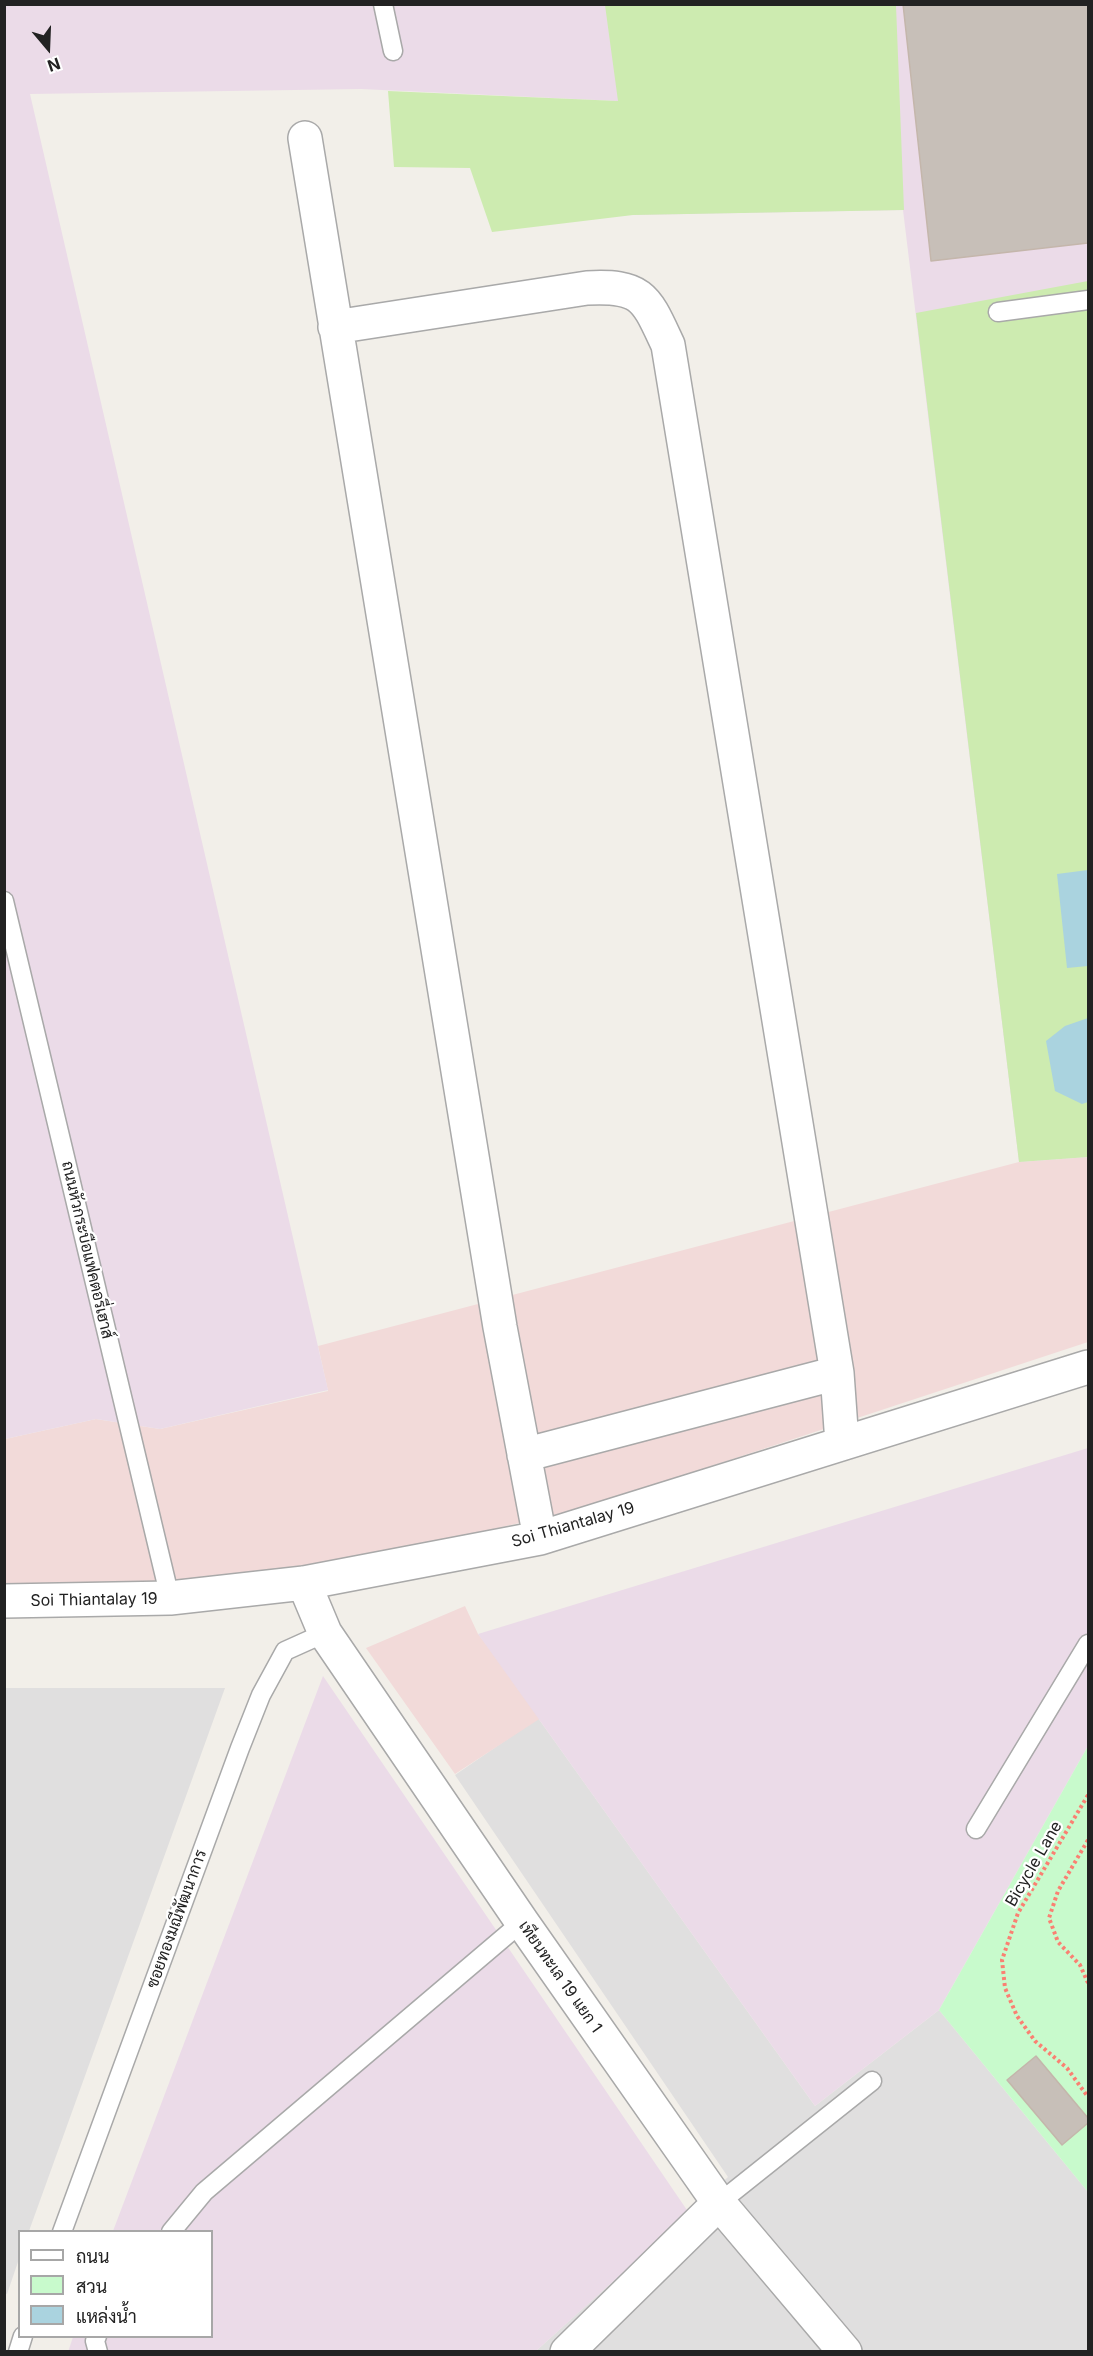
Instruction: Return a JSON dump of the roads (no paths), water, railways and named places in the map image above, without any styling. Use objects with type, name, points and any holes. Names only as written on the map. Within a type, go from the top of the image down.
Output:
[{"type":"street","points":[[304,138],[496,1304],[540,1538]]},
{"type":"street","points":[[335,327],[587,288],[614,286],[640,295],[653,313],[668,345],[837,1373],[842,1443]]},
{"type":"street","name":"Soi Thiantalay 19","points":[[4,1601],[170,1598],[304,1583],[540,1538],[1089,1367]]},
{"type":"street","points":[[524,1455],[837,1373]]},
{"type":"street","name":"เทียนทะเล 19 แยก 1","points":[[304,1583],[325,1634],[522,1922],[719,2203],[845,2352]]},
{"type":"street","points":[[567,2352],[719,2203]]},
{"type":"lane","points":[[383,4],[393,51]]},
{"type":"lane","points":[[998,312],[1089,300]]},
{"type":"lane","name":"ถนนหัวกระบือแฟคตอรี่เฮาส์","points":[[4,901],[170,1598]]},
{"type":"lane","name":"ซอยทองมณีพัฒนาการ","points":[[63,2230],[261,1695],[285,1651],[325,1634]]},
{"type":"lane","points":[[976,1829],[1089,1644]]},
{"type":"lane","points":[[173,2230],[204,2192],[522,1922]]},
{"type":"lane","points":[[719,2203],[872,2081]]},
{"type":"water","points":[[1088,870],[1088,966],[1067,968],[1057,874]]},
{"type":"water","points":[[1088,1018],[1088,1102],[1082,1104],[1055,1091],[1046,1041],[1065,1026]]}]
